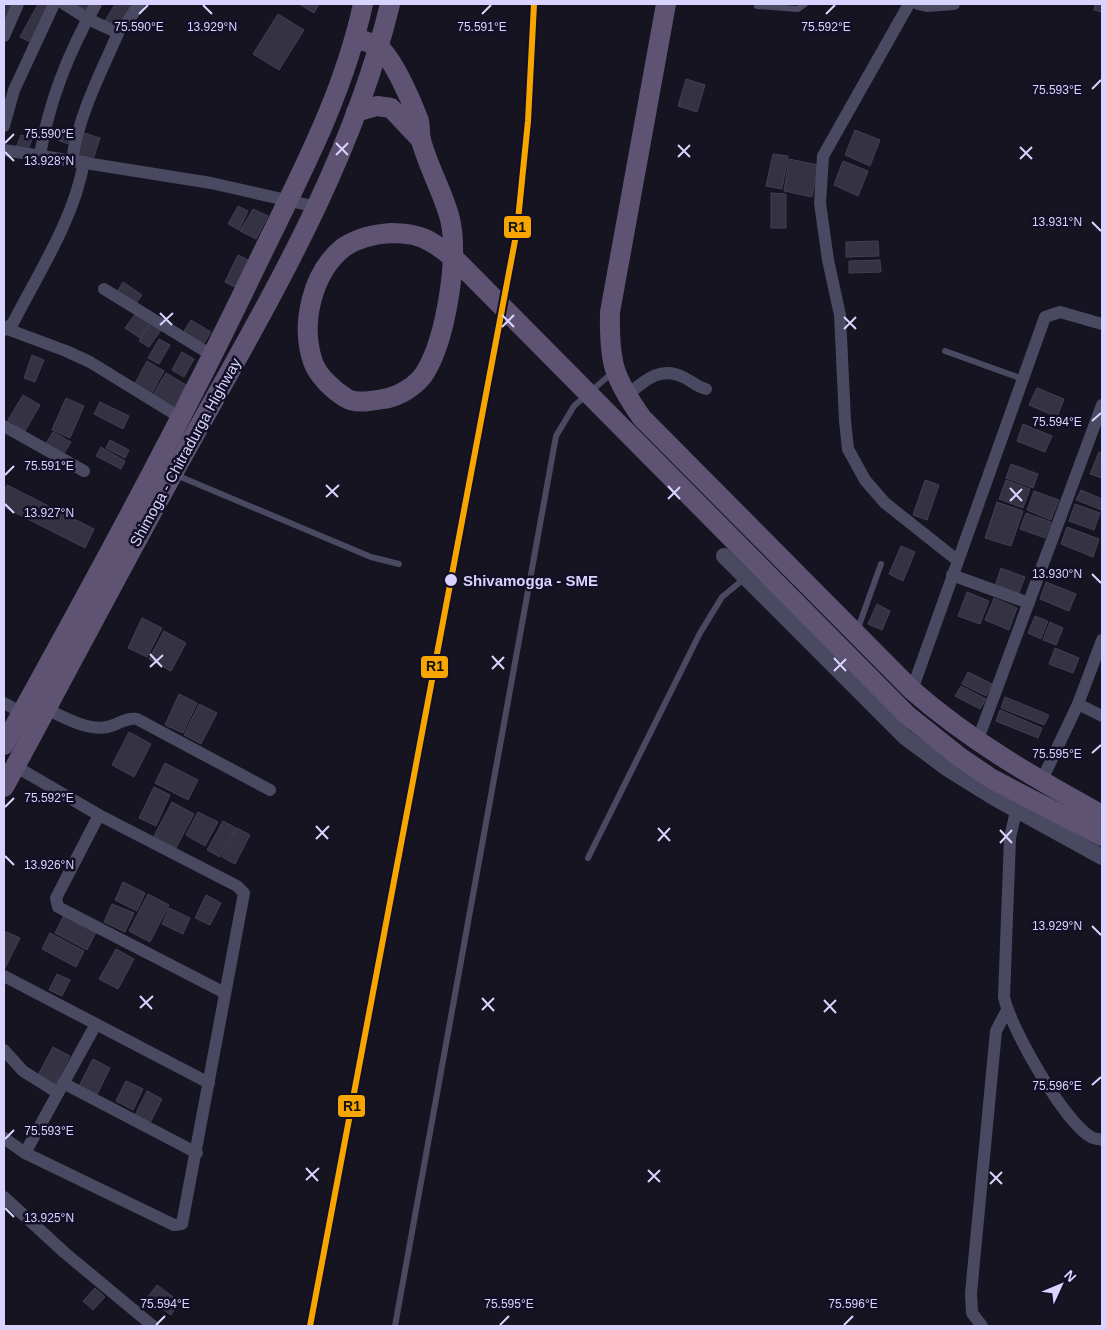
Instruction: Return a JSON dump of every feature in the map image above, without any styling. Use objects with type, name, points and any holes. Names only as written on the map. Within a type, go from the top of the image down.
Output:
[{"type":"main road","name":"Shimoga - Chitradurga Highway","points":[[4,787],[15,766],[35,715],[322,131],[356,38],[363,4]]},
{"type":"main road","name":"Shimoga - Chitradurga Highway","points":[[4,745],[35,715],[173,474],[267,304],[317,207],[356,112],[380,47],[390,4]]},
{"type":"main road","points":[[666,4],[610,312],[609,345],[614,371],[626,396],[642,418],[912,690],[977,742],[1041,782],[1102,815]]},
{"type":"main road","points":[[356,38],[380,47],[394,69],[419,119],[421,140],[450,219],[452,236],[452,272],[439,340],[426,373],[411,388],[388,398],[368,401],[347,400],[326,382],[313,362],[309,337],[310,302],[331,260],[358,239],[383,234],[401,233],[430,241],[456,260],[907,715],[961,758],[992,779],[1102,836]]},
{"type":"main road","points":[[346,67],[369,80],[392,102],[396,113]]},
{"type":"main road","points":[[356,112],[377,106],[391,108],[421,140]]},
{"type":"street","points":[[5,30],[18,4]]},
{"type":"street","points":[[4,126],[14,90],[54,4]]},
{"type":"street","points":[[64,4],[108,30],[120,29]]},
{"type":"street","points":[[40,155],[46,117],[55,90],[96,4]]},
{"type":"street","points":[[5,330],[13,323],[58,234],[80,184],[76,139],[90,96],[120,29],[139,4]]},
{"type":"street","points":[[909,4],[823,156],[820,203],[828,260],[840,315],[848,449],[865,480],[885,503],[957,560]]},
{"type":"street","points":[[918,4],[927,6],[954,4]]},
{"type":"street","points":[[4,150],[211,183],[317,207]]},
{"type":"street","points":[[104,289],[213,356]]},
{"type":"street","points":[[912,690],[1045,317],[1060,312],[1102,324]]},
{"type":"street","points":[[5,330],[66,350],[90,362],[181,418]]},
{"type":"street","points":[[626,396],[648,377],[664,372],[677,374],[698,388],[706,389]]},
{"type":"street","points":[[977,742],[1102,405]]},
{"type":"street","points":[[4,426],[84,471]]},
{"type":"street","points":[[724,556],[906,737],[948,769],[1016,811],[1102,858]]},
{"type":"street","points":[[952,575],[1029,604]]},
{"type":"street","points":[[1041,782],[1078,704],[1101,644]]},
{"type":"street","points":[[4,703],[35,715],[97,728],[108,727],[130,718],[137,719],[270,790]]},
{"type":"street","points":[[1078,704],[1102,716]]},
{"type":"street","points":[[4,1138],[26,1153],[174,1225],[182,1224],[197,1153],[244,893],[242,888],[100,815],[15,766]]},
{"type":"street","points":[[1016,811],[1010,838],[1004,997],[1007,1010],[1041,1075],[1074,1122],[1091,1137],[1102,1140]]},
{"type":"street","points":[[100,815],[56,898],[58,907],[225,993]]},
{"type":"street","points":[[4,976],[209,1083]]},
{"type":"street","points":[[982,1326],[972,1313],[971,1293],[996,1031],[1007,1010]]},
{"type":"street","points":[[26,1153],[96,1024]]},
{"type":"street","points":[[4,1050],[23,1071],[197,1153]]},
{"type":"street","points":[[4,1198],[65,1253],[152,1326]]},
{"type":"lane","points":[[757,6],[798,9],[805,4]]},
{"type":"lane","points":[[946,351],[1023,378]]},
{"type":"lane","points":[[395,1326],[556,436],[574,406],[614,371]]},
{"type":"lane","points":[[173,474],[371,557],[399,564]]},
{"type":"lane","points":[[856,633],[881,564]]},
{"type":"lane","points":[[588,858],[700,633],[722,598],[745,577]]},
{"type":"building","points":[[4,4],[16,4],[4,23]]},
{"type":"building","points":[[38,4],[52,4],[32,43],[20,37]]},
{"type":"building","points":[[78,4],[94,4],[87,15],[75,8]]},
{"type":"building","points":[[115,4],[132,4],[117,28],[105,21]]},
{"type":"building","points":[[299,4],[319,4],[314,13]]},
{"type":"building","points":[[1095,4],[1102,4],[1102,12],[1094,10]]},
{"type":"building","points":[[278,14],[304,30],[279,70],[253,54]]},
{"type":"building","points":[[686,79],[705,85],[697,112],[678,106]]},
{"type":"building","points":[[59,128],[73,134],[68,144],[55,139]]},
{"type":"building","points":[[855,130],[880,140],[870,166],[845,155]]},
{"type":"building","points":[[81,132],[100,138],[93,160],[75,154]]},
{"type":"building","points":[[21,135],[32,139],[27,153],[16,148]]},
{"type":"building","points":[[773,154],[788,156],[782,189],[766,186]]},
{"type":"building","points":[[789,159],[818,165],[812,197],[784,191]]},
{"type":"building","points":[[843,161],[868,171],[858,196],[834,185]]},
{"type":"building","points":[[771,193],[786,194],[786,228],[771,228]]},
{"type":"building","points":[[238,206],[248,211],[239,230],[228,224]]},
{"type":"building","points":[[253,209],[268,216],[256,239],[240,231]]},
{"type":"building","points":[[878,241],[879,256],[846,257],[846,242]]},
{"type":"building","points":[[238,255],[252,262],[239,289],[225,282]]},
{"type":"building","points":[[880,260],[881,272],[849,273],[849,261]]},
{"type":"building","points":[[123,282],[142,295],[135,305],[117,292]]},
{"type":"building","points":[[138,310],[152,320],[140,338],[125,328]]},
{"type":"building","points":[[191,320],[211,332],[201,348],[181,336]]},
{"type":"building","points":[[151,323],[161,330],[149,347],[139,341]]},
{"type":"building","points":[[159,339],[170,345],[159,364],[148,358]]},
{"type":"building","points":[[182,352],[194,359],[184,377],[172,370]]},
{"type":"building","points":[[32,355],[44,360],[35,382],[24,378]]},
{"type":"building","points":[[147,361],[164,371],[149,398],[132,389]]},
{"type":"building","points":[[166,373],[186,385],[172,410],[151,398]]},
{"type":"building","points":[[1037,388],[1064,399],[1057,417],[1029,405]]},
{"type":"building","points":[[23,395],[40,405],[25,431],[8,420]]},
{"type":"building","points":[[66,398],[84,406],[70,438],[52,430]]},
{"type":"building","points":[[100,402],[129,416],[123,429],[94,414]]},
{"type":"building","points":[[1023,424],[1052,436],[1045,452],[1017,441]]},
{"type":"building","points":[[53,432],[71,442],[63,455],[45,445]]},
{"type":"building","points":[[110,440],[129,450],[125,458],[106,448]]},
{"type":"building","points":[[101,447],[125,461],[121,469],[96,456]]},
{"type":"building","points":[[1099,452],[1102,454],[1102,478],[1090,474]]},
{"type":"building","points":[[1011,464],[1038,474],[1033,488],[1006,478]]},
{"type":"building","points":[[925,480],[939,485],[927,520],[913,515]]},
{"type":"building","points":[[1006,480],[1030,489],[1023,508],[999,499]]},
{"type":"building","points":[[7,485],[94,529],[85,548],[4,507],[4,490]]},
{"type":"building","points":[[1081,490],[1102,499],[1102,510],[1076,500]]},
{"type":"building","points":[[1034,491],[1059,500],[1051,520],[1027,510]]},
{"type":"building","points":[[997,502],[1023,511],[1011,546],[985,538]]},
{"type":"building","points":[[1075,504],[1100,513],[1094,530],[1069,521]]},
{"type":"building","points":[[1026,513],[1051,522],[1045,538],[1020,529]]},
{"type":"building","points":[[1067,527],[1099,539],[1093,557],[1061,544]]},
{"type":"building","points":[[901,546],[915,552],[903,581],[889,574]]},
{"type":"building","points":[[1001,568],[1025,577],[1017,598],[994,589]]},
{"type":"building","points":[[1046,582],[1076,594],[1069,611],[1040,599]]},
{"type":"building","points":[[967,592],[989,601],[980,624],[958,616]]},
{"type":"building","points":[[994,598],[1017,608],[1009,630],[985,620]]},
{"type":"building","points":[[877,604],[890,611],[882,630],[868,624]]},
{"type":"building","points":[[1035,616],[1048,621],[1041,639],[1028,633]]},
{"type":"building","points":[[142,618],[162,628],[147,657],[128,648]]},
{"type":"building","points":[[1050,622],[1063,628],[1056,645],[1043,640]]},
{"type":"building","points":[[164,631],[186,643],[171,671],[149,659]]},
{"type":"building","points":[[1055,648],[1079,658],[1073,673],[1049,664]]},
{"type":"building","points":[[968,672],[992,684],[986,696],[962,684]]},
{"type":"building","points":[[961,686],[986,699],[980,709],[955,696]]},
{"type":"building","points":[[179,694],[197,703],[183,733],[165,725]]},
{"type":"building","points":[[1005,697],[1049,715],[1044,725],[1001,708]]},
{"type":"building","points":[[199,704],[217,713],[201,744],[184,735]]},
{"type":"building","points":[[1000,710],[1042,728],[1038,738],[996,721]]},
{"type":"building","points":[[129,732],[151,744],[134,777],[112,765]]},
{"type":"building","points":[[165,763],[198,780],[188,800],[155,783]]},
{"type":"building","points":[[154,787],[170,795],[156,826],[139,818]]},
{"type":"building","points":[[172,802],[194,814],[176,848],[154,836]]},
{"type":"building","points":[[198,812],[218,822],[205,846],[186,835]]},
{"type":"building","points":[[223,821],[236,828],[220,857],[207,850]]},
{"type":"building","points":[[237,828],[250,835],[235,864],[222,857]]},
{"type":"building","points":[[123,882],[145,893],[137,911],[115,900]]},
{"type":"building","points":[[148,894],[169,905],[150,942],[129,931]]},
{"type":"building","points":[[206,895],[221,903],[210,925],[195,918]]},
{"type":"building","points":[[112,904],[134,913],[125,932],[104,922]]},
{"type":"building","points":[[169,908],[190,918],[183,934],[162,924]]},
{"type":"building","points":[[64,915],[96,932],[87,950],[55,933]]},
{"type":"building","points":[[4,931],[20,938],[5,968],[4,967]]},
{"type":"building","points":[[50,933],[84,951],[76,967],[42,949]]},
{"type":"building","points":[[116,949],[134,959],[118,989],[99,979]]},
{"type":"building","points":[[57,974],[70,980],[62,996],[49,990]]},
{"type":"building","points":[[53,1047],[70,1056],[54,1086],[37,1077]]},
{"type":"building","points":[[93,1059],[110,1068],[96,1097],[78,1088]]},
{"type":"building","points":[[126,1081],[143,1089],[133,1110],[116,1101]]},
{"type":"building","points":[[147,1091],[162,1099],[150,1123],[135,1115]]},
{"type":"building","points":[[157,1285],[180,1302],[171,1315],[147,1298]]},
{"type":"building","points":[[95,1288],[105,1297],[93,1310],[83,1301]]},
{"type":"transit line","name":"R1","points":[[310,1326],[517,230],[528,121],[534,4]]},
{"type":"place","name":"Shivamogga - SME","points":[[451,580]]}]
